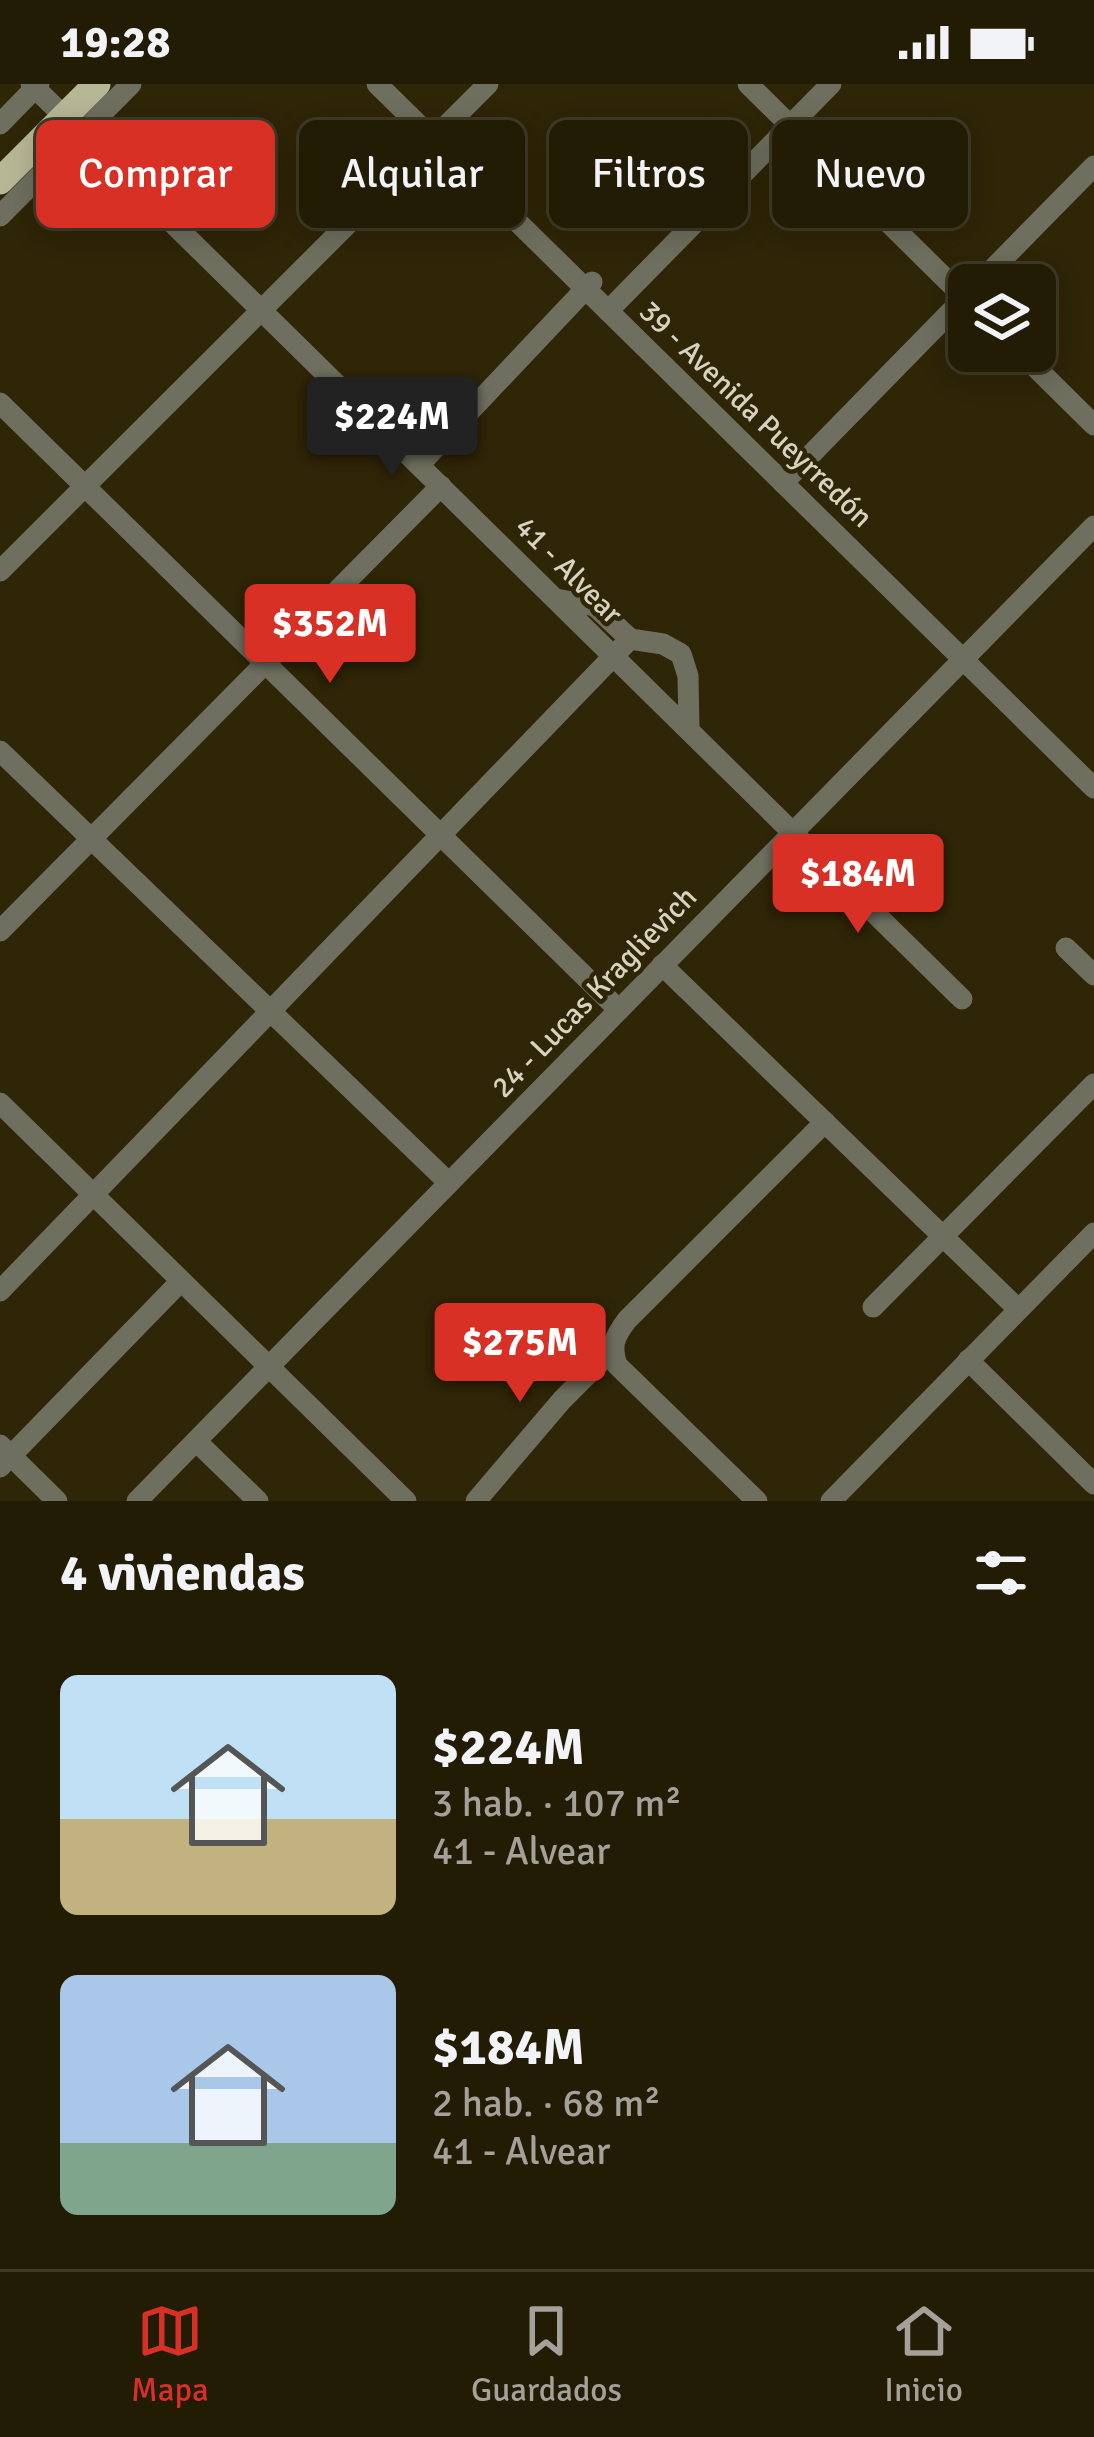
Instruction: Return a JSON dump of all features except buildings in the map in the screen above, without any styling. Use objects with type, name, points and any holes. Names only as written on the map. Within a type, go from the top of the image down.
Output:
[{"type":"main road","points":[[0,158],[53,99],[97,84]]},
{"type":"main road","points":[[0,181],[53,99]]},
{"type":"street","points":[[0,124],[53,99],[131,84]]},
{"type":"street","name":"39 - Avenida Pueyrredón","points":[[377,84],[419,120]]},
{"type":"street","name":"39 - Avenida Pueyrredón","points":[[392,84],[423,120]]},
{"type":"street","points":[[453,120],[488,84]]},
{"type":"street","points":[[748,84],[785,120]]},
{"type":"street","points":[[795,120],[831,84]]},
{"type":"street","points":[[0,216],[53,99]]},
{"type":"street","name":"41 - Alvear","points":[[53,99],[262,311],[962,999]]},
{"type":"street","points":[[612,307],[772,143]]},
{"type":"street","points":[[999,264],[1094,166]]},
{"type":"street","name":"39 - Avenida Pueyrredón","points":[[525,222],[1094,773]]},
{"type":"street","points":[[0,571],[345,228]]},
{"type":"street","points":[[900,228],[948,273]]},
{"type":"street","points":[[418,465],[589,285]]},
{"type":"street","points":[[787,478],[948,316]]},
{"type":"street","points":[[1040,372],[1094,425]]},
{"type":"street","points":[[0,403],[619,1010]]},
{"type":"street","points":[[0,931],[440,486]]},
{"type":"street","name":"24 - Lucas Kraglievich","points":[[137,1501],[1094,526]]},
{"type":"street","points":[[555,599],[595,606],[630,639],[663,644],[681,654],[688,676],[688,730]]},
{"type":"street","points":[[0,1291],[630,639]]},
{"type":"street","name":"39 - Avenida Pueyrredón","points":[[967,655],[1094,788]]},
{"type":"street","points":[[0,751],[449,1184]]},
{"type":"street","points":[[1066,948],[1094,975]]},
{"type":"street","points":[[662,965],[1018,1309]]},
{"type":"street","points":[[873,1306],[1094,1084]]},
{"type":"street","points":[[0,1104],[406,1501]]},
{"type":"street","points":[[476,1501],[614,1343],[825,1123]]},
{"type":"street","points":[[831,1501],[1094,1233]]},
{"type":"street","points":[[57,1501],[4,1456],[181,1281]]},
{"type":"street","points":[[614,1343],[616,1365],[758,1501]]},
{"type":"street","points":[[968,1360],[1094,1484]]},
{"type":"street","points":[[196,1441],[257,1501]]}]
